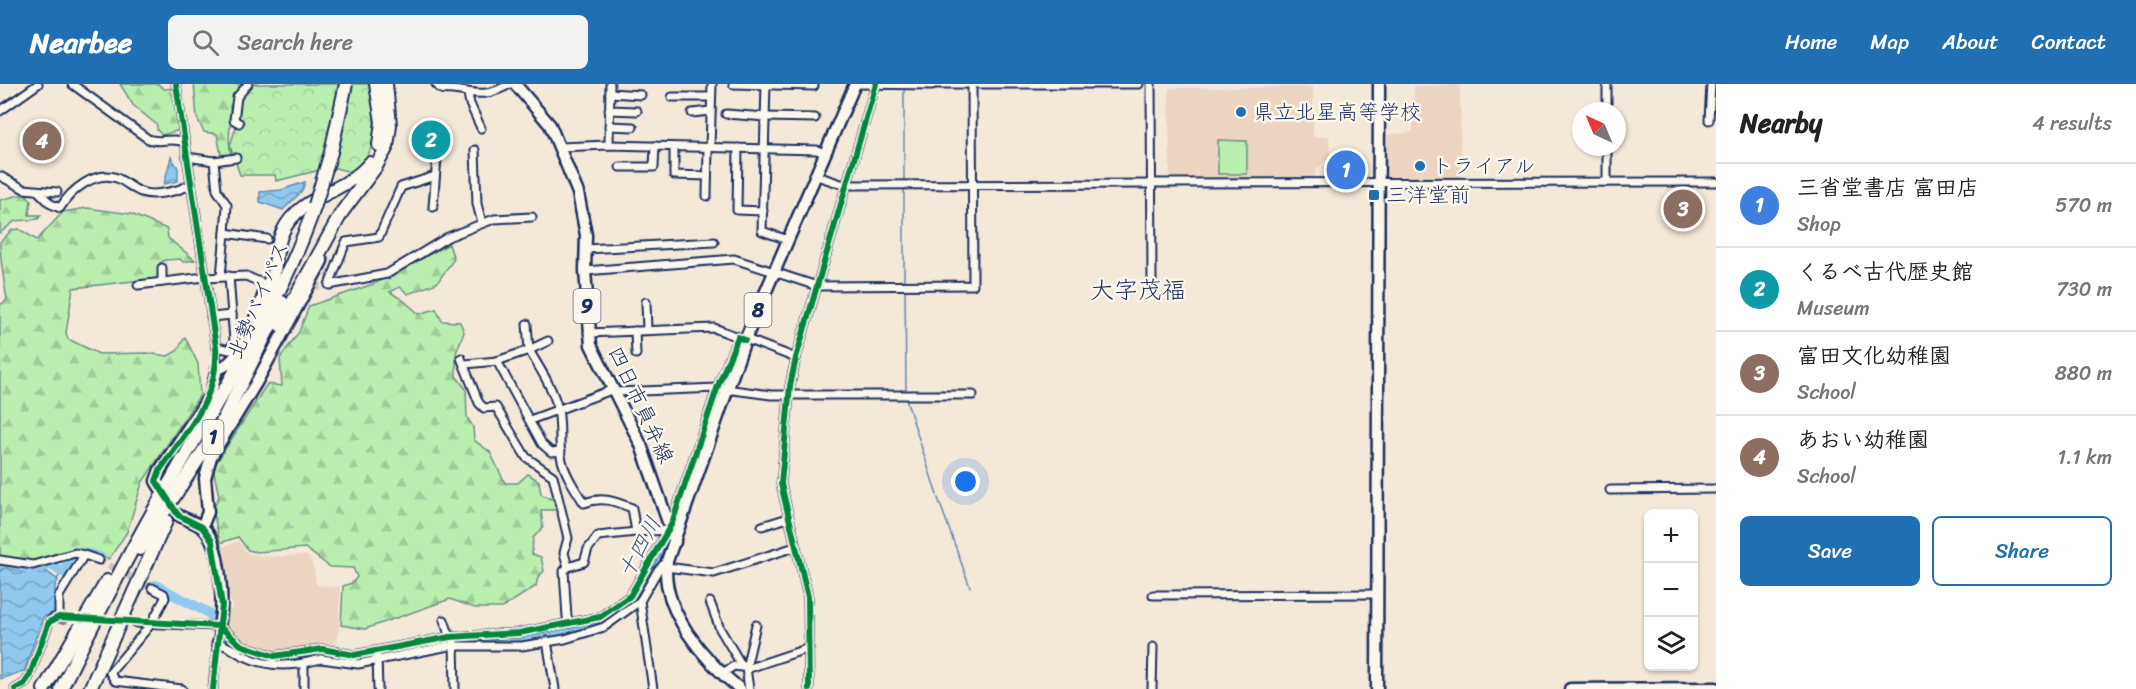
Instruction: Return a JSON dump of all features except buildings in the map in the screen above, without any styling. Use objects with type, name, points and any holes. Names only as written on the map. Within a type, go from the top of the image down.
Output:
[{"type":"highway","name":"北勢バイパス","points":[[78,653],[124,574],[221,424],[278,313],[300,256],[331,152],[346,84]]},
{"type":"highway","points":[[262,324],[282,232],[298,210],[348,184],[370,163],[381,134],[376,84]]},
{"type":"highway","points":[[221,424],[342,212],[375,168],[387,147],[390,125],[386,84]]},
{"type":"highway","name":"北勢バイパス","points":[[61,689],[174,474],[262,324],[292,264],[315,205]]},
{"type":"highway","name":"1","points":[[90,689],[155,544],[199,459]]},
{"type":"highway","name":"1","points":[[44,689],[91,607],[174,474]]},
{"type":"street","points":[[0,111],[38,84]]},
{"type":"street","points":[[72,84],[148,139],[159,141],[174,139],[185,143]]},
{"type":"street","points":[[160,488],[156,481],[158,475],[211,394],[217,369],[216,347],[176,84]]},
{"type":"street","points":[[239,123],[234,120],[237,98],[248,84]]},
{"type":"street","points":[[436,84],[442,91],[452,87],[476,95],[498,91],[510,84]]},
{"type":"street","name":"四日市員弁線","points":[[515,84],[550,125],[582,210],[586,249],[588,333],[598,360],[650,467],[671,534]]},
{"type":"street","points":[[609,145],[610,84]]},
{"type":"street","points":[[707,196],[712,84]]},
{"type":"street","points":[[733,84],[814,86]]},
{"type":"street","points":[[855,84],[904,86],[1139,84]]},
{"type":"street","name":"8","points":[[667,564],[671,534],[722,389],[822,152],[855,84]]},
{"type":"street","points":[[1151,84],[1152,285]]},
{"type":"street","points":[[1377,689],[1379,84]]},
{"type":"street","points":[[1607,84],[1607,102]]},
{"type":"street","points":[[1709,120],[1711,84]]},
{"type":"street","points":[[766,85],[762,232],[785,239]]},
{"type":"street","points":[[809,689],[808,597],[781,484],[789,396],[796,358],[876,85]]},
{"type":"street","points":[[585,271],[734,259],[817,286],[973,285],[972,85]]},
{"type":"street","points":[[610,93],[642,94]]},
{"type":"street","points":[[468,94],[481,128]]},
{"type":"street","points":[[672,97],[711,97]]},
{"type":"street","points":[[609,110],[637,111]]},
{"type":"street","points":[[692,113],[711,111]]},
{"type":"street","points":[[726,114],[816,118]]},
{"type":"street","points":[[609,126],[633,127]]},
{"type":"street","points":[[560,147],[609,145],[822,152]]},
{"type":"street","points":[[620,166],[654,167],[654,146]]},
{"type":"street","points":[[675,147],[674,175],[707,176]]},
{"type":"street","points":[[738,148],[737,210],[763,210]]},
{"type":"street","points":[[475,150],[477,204],[482,223]]},
{"type":"street","points":[[1607,156],[1607,182]]},
{"type":"street","points":[[187,157],[214,161],[236,158]]},
{"type":"street","points":[[433,207],[436,157]]},
{"type":"street","points":[[214,161],[217,190],[227,205],[221,276]]},
{"type":"street","points":[[814,175],[847,185],[1716,182]]},
{"type":"street","points":[[0,176],[24,189],[57,192]]},
{"type":"street","points":[[38,191],[51,204],[60,208],[74,192],[100,176],[120,179],[149,194],[191,184]]},
{"type":"street","points":[[435,176],[401,187],[379,237],[346,242],[326,286],[387,274],[448,237],[482,223],[499,218],[532,216]]},
{"type":"street","points":[[202,527],[208,512],[205,478],[211,457],[284,333],[332,242],[342,212]]},
{"type":"street","points":[[225,233],[267,239]]},
{"type":"street","points":[[586,249],[714,242]]},
{"type":"street","points":[[217,369],[232,362],[259,312],[276,266]]},
{"type":"street","points":[[162,268],[162,282]]},
{"type":"street","points":[[138,285],[221,276],[246,276],[264,284]]},
{"type":"street","points":[[216,347],[230,350],[234,341],[229,276]]},
{"type":"street","points":[[646,302],[647,330]]},
{"type":"street","points":[[211,317],[232,315]]},
{"type":"street","points":[[527,324],[529,350],[552,390],[558,411],[561,451],[573,486],[584,503],[597,498],[632,508],[636,531]]},
{"type":"street","points":[[588,333],[714,328],[796,358]]},
{"type":"street","points":[[635,331],[636,354]]},
{"type":"street","points":[[548,342],[497,361],[463,361],[478,403],[484,408],[496,407],[526,457],[553,476],[568,538],[564,553],[568,567]]},
{"type":"street","points":[[497,361],[543,444],[551,452],[561,451]]},
{"type":"street","points":[[530,420],[615,391],[722,389],[789,396],[973,395]]},
{"type":"street","points":[[136,623],[219,626],[234,641],[283,667],[321,659],[354,664],[377,656],[453,640],[519,633],[600,617],[630,597],[671,534],[688,488]]},
{"type":"street","points":[[1610,490],[1716,489]]},
{"type":"street","points":[[178,515],[202,527],[208,533],[214,550],[221,593],[213,689]]},
{"type":"street","points":[[762,526],[789,518]]},
{"type":"street","points":[[570,623],[567,616],[564,571],[568,567],[584,562],[588,549],[598,536],[636,531],[671,534]]},
{"type":"street","points":[[453,640],[522,646],[599,630],[640,601],[658,570],[667,564],[714,573],[795,547]]},
{"type":"street","points":[[0,560],[33,565],[75,553],[99,560]]},
{"type":"street","points":[[15,689],[30,677],[49,622],[62,617],[59,596],[84,555]]},
{"type":"street","points":[[667,564],[668,593],[678,614],[702,654],[740,689]]},
{"type":"street","points":[[152,588],[165,596],[151,624],[117,662],[110,674],[113,680],[182,689]]},
{"type":"street","points":[[1153,595],[1378,594]]},
{"type":"street","points":[[640,601],[653,689]]},
{"type":"street","points":[[710,602],[720,629],[744,667],[749,688]]},
{"type":"street","points":[[444,620],[453,640],[455,689]]},
{"type":"street","points":[[744,667],[756,625]]},
{"type":"street","points":[[547,641],[555,689]]},
{"type":"street","points":[[216,644],[223,644],[243,655],[268,659],[316,649],[327,653],[377,656]]},
{"type":"street","points":[[1152,689],[1154,646]]},
{"type":"street","points":[[722,674],[731,667],[744,667],[809,648]]},
{"type":"street","points":[[377,656],[378,689]]},
{"type":"street","points":[[304,663],[304,689]]},
{"type":"street","points":[[1570,689],[1716,688]]},
{"type":"shaded area","points":[[1460,85],[1461,180],[1386,179],[1387,135],[1413,132],[1414,86]]},
{"type":"shaded area","name":"県立北星高等学校","points":[[1313,87],[1313,137],[1329,136],[1330,161],[1324,161],[1315,172],[1315,181],[1170,181],[1169,88]]},
{"type":"shaded area","points":[[239,541],[247,553],[267,557],[304,555],[309,557],[314,569],[316,585],[340,587],[339,628],[335,648],[314,647],[274,653],[250,646],[232,635],[223,623],[233,606],[222,576],[218,549]]},
{"type":"green space","points":[[120,84],[158,84],[164,89],[174,88],[180,130],[162,135],[157,130],[157,125],[133,105]]},
{"type":"green space","points":[[194,84],[245,84],[230,106],[229,145],[232,158],[219,158],[221,154],[217,134],[204,132],[197,118]]},
{"type":"green space","points":[[252,84],[369,84],[374,132],[369,153],[363,164],[354,173],[332,167],[276,181],[275,175],[240,175],[230,146],[238,120],[240,95]]},
{"type":"green space","points":[[1218,140],[1247,141],[1247,174],[1218,174]]},
{"type":"green space","points":[[27,195],[31,200],[29,215],[41,215],[38,219],[15,221],[0,233],[0,200]]},
{"type":"green space","points":[[87,208],[131,214],[167,229],[168,238],[195,260],[183,262],[180,259],[165,260],[160,263],[159,278],[73,288],[66,333],[68,339],[99,354],[147,353],[168,356],[177,351],[185,337],[198,364],[200,395],[142,483],[127,532],[109,559],[87,551],[70,552],[32,562],[0,557],[0,305],[7,300],[0,242],[12,230],[19,229],[37,240],[63,212]]},
{"type":"green space","points":[[449,244],[454,259],[437,283],[408,294],[400,287],[390,292],[419,314],[436,309],[442,321],[460,322],[464,332],[456,353],[456,376],[466,389],[467,417],[473,427],[474,440],[490,452],[505,483],[518,483],[528,474],[539,481],[541,494],[556,501],[559,510],[541,510],[543,527],[533,538],[532,554],[541,557],[544,571],[538,577],[536,586],[502,608],[475,608],[450,599],[365,629],[341,625],[343,586],[352,583],[357,577],[353,568],[330,567],[305,548],[257,552],[248,550],[238,537],[220,543],[213,510],[219,496],[213,468],[267,384],[282,386],[280,358],[299,332],[309,306],[376,283]]},
{"type":"water","points":[[171,157],[178,168],[178,181],[164,184]]},
{"type":"water","points":[[305,182],[302,191],[283,210],[260,202],[260,192],[281,190]]},
{"type":"water","points":[[5,567],[25,573],[46,571],[58,580],[55,586],[55,613],[43,617],[24,671],[0,679],[0,570]]},
{"type":"waterway","points":[[904,88],[904,182]]},
{"type":"waterway","points":[[904,188],[904,282]]},
{"type":"waterway","points":[[905,288],[906,391]]},
{"type":"waterway","name":"十四川","points":[[689,484],[736,352]]},
{"type":"waterway","points":[[906,399],[937,495]]},
{"type":"waterway","points":[[938,498],[970,587]]},
{"type":"waterway","name":"十四川","points":[[225,640],[248,653],[276,661],[321,654],[354,660],[451,641],[526,638],[580,628],[599,623],[632,600],[674,527]]},
{"type":"waterway","name":"十四川","points":[[84,553],[100,557]]},
{"type":"waterway","name":"十四川","points":[[0,564],[6,562],[29,569],[51,565],[62,572],[67,564],[80,556]]},
{"type":"waterway","points":[[57,579],[62,572]]},
{"type":"waterway","name":"十四川","points":[[155,585],[207,612],[212,617]]},
{"type":"tunnel","points":[[282,285],[322,286]]},
{"type":"tunnel","points":[[99,560],[152,588]]},
{"type":"tunnel","points":[[65,618],[136,623]]},
{"type":"cycle path","points":[[176,84],[216,347],[216,365],[207,398],[160,470],[156,481],[178,515],[202,527],[212,541],[222,605],[213,689]]},
{"type":"cycle path","points":[[809,689],[808,597],[781,484],[790,386],[796,358],[876,84]]},
{"type":"cycle path","points":[[15,689],[24,684],[29,677],[49,622],[59,617],[219,626],[241,645],[274,656],[322,649],[354,655],[450,637],[519,633],[600,617],[630,596],[672,523],[719,383],[738,337],[745,340]]},
{"type":"place","name":"県立北星高等学校","points":[[1241,112]]},
{"type":"place","name":"くるべ古代歴史館","points":[[431,140]]},
{"type":"place","name":"あおい幼稚園","points":[[42,141]]},
{"type":"place","name":"トライアル","points":[[1420,166]]},
{"type":"place","name":"三省堂書店 富田店","points":[[1346,170]]},
{"type":"place","name":"三洋堂前","points":[[1374,195]]},
{"type":"place","name":"富田文化幼稚園","points":[[1683,209]]},
{"type":"district","name":"大字茂福","points":[[1138,290]]}]
